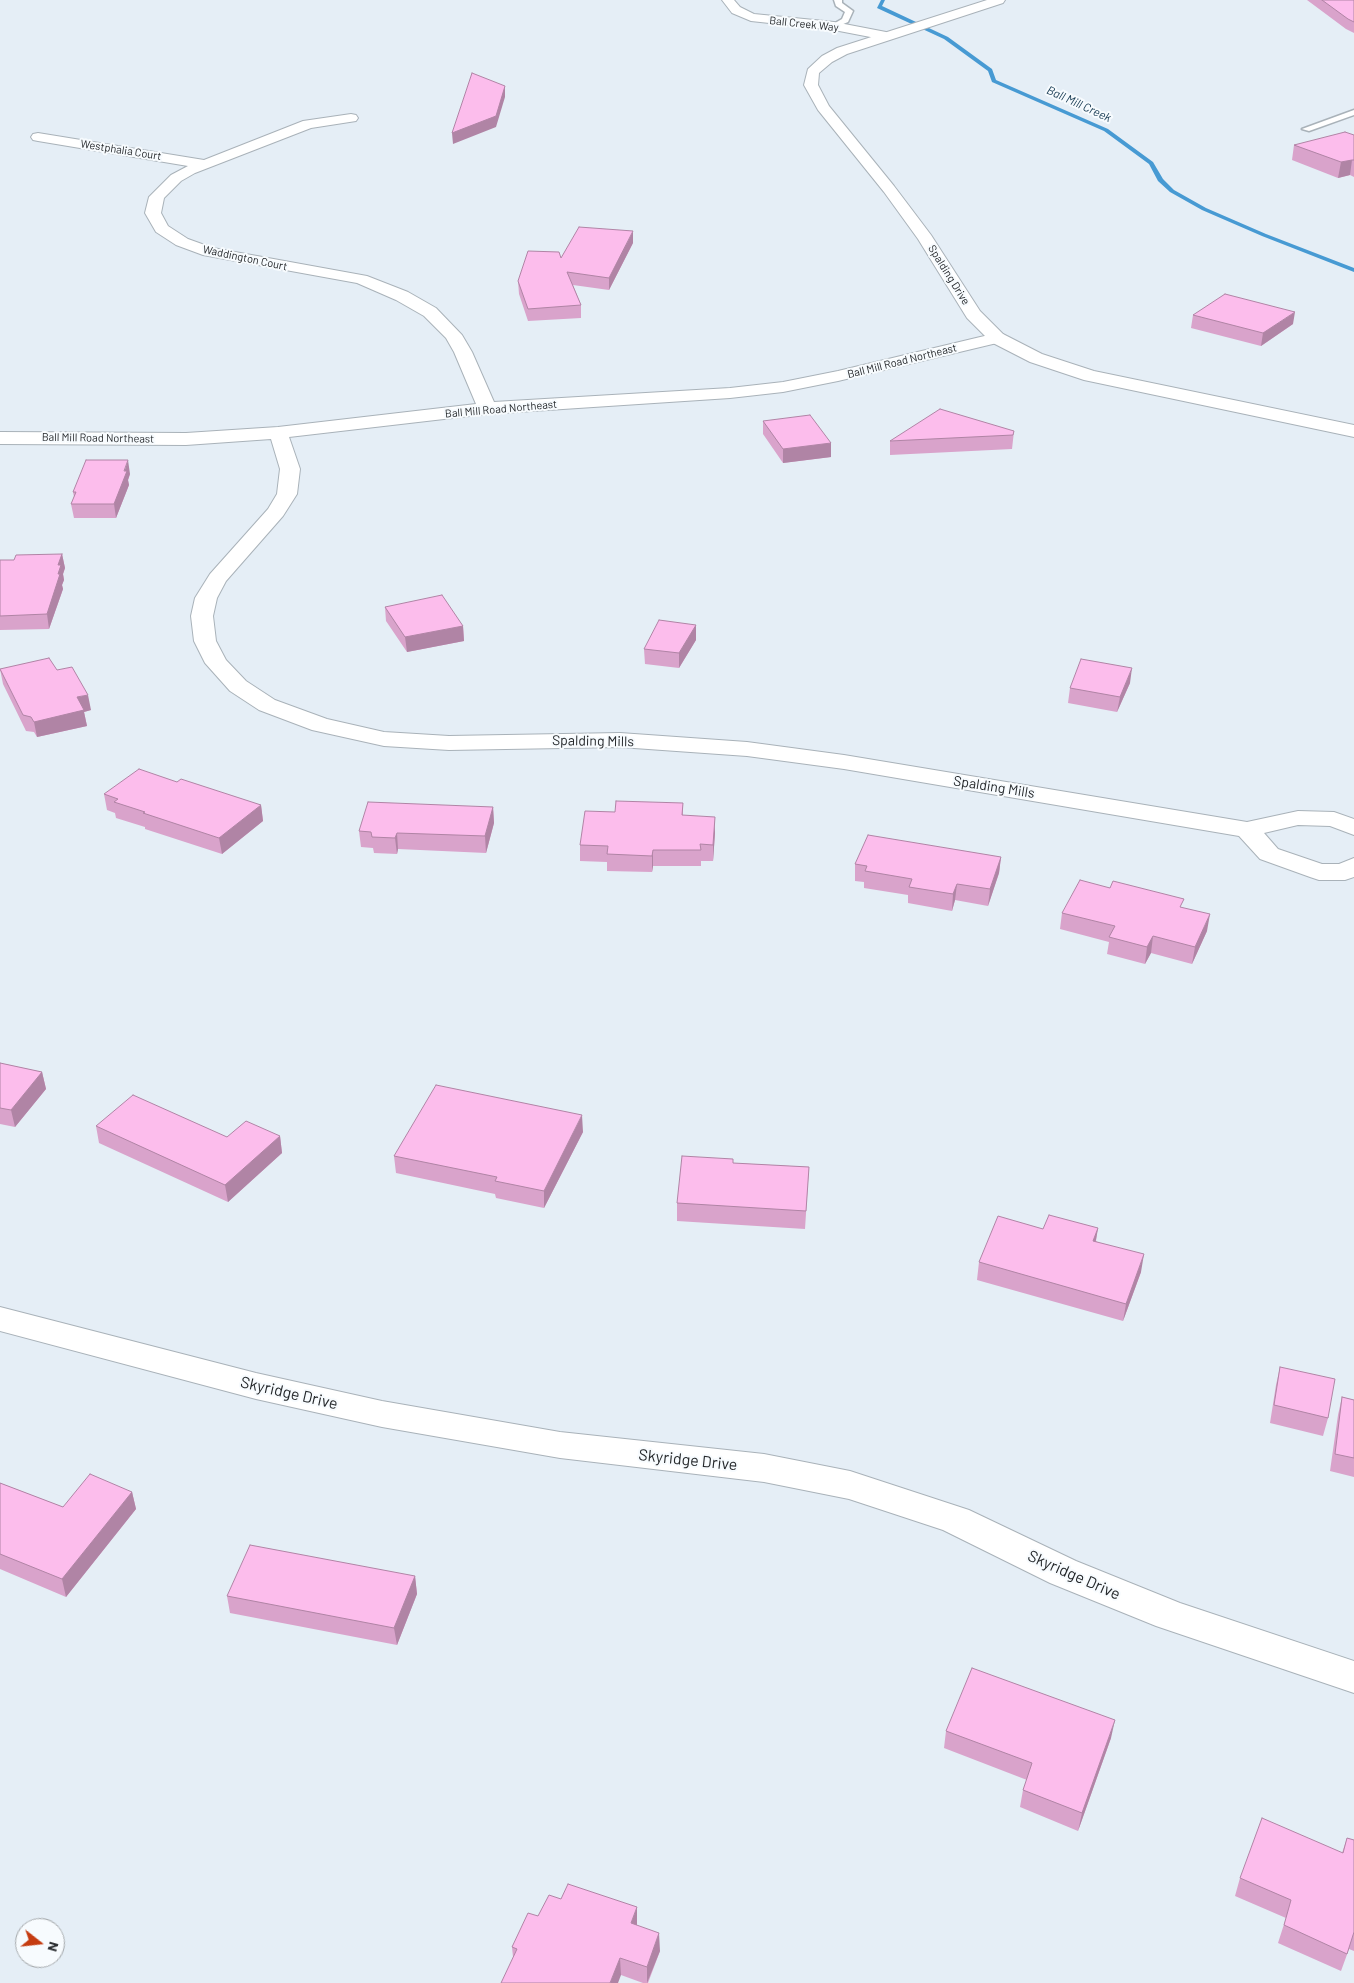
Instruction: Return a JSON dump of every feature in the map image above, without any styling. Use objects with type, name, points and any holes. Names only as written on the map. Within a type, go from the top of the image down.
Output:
[{"type":"street","name":"Ball Creek Way","points":[[728,0],[736,10],[751,17],[834,26],[886,36]]},
{"type":"street","name":"Spalding Drive","points":[[999,0],[842,51],[827,59],[813,72],[811,85],[823,107],[890,189],[925,238],[973,314],[998,338],[1036,358],[1090,376],[1299,418],[1354,431]]},
{"type":"street","name":"Waddington Court","points":[[351,118],[308,124],[204,164],[176,178],[157,196],[153,213],[162,229],[182,242],[209,252],[361,279],[402,296],[430,312],[453,335],[463,352],[487,408]]},
{"type":"street","name":"Westphalia Court","points":[[38,137],[204,164]]},
{"type":"street","name":"Ball Mill Road Northeast","points":[[0,438],[186,439],[278,433],[487,408],[730,394],[783,388],[998,338]]},
{"type":"street","name":"Spalding Mills","points":[[278,433],[290,469],[287,494],[276,512],[217,578],[206,598],[202,616],[205,641],[216,663],[238,686],[267,705],[320,726],[384,739],[449,743],[620,740],[747,749],[844,762],[1247,830],[1298,818],[1334,819],[1354,828]]},
{"type":"street","points":[[1247,830],[1269,854],[1319,872],[1346,872],[1354,866]]},
{"type":"street","name":"Skyridge Drive","points":[[0,1320],[256,1386],[382,1414],[560,1445],[764,1468],[850,1485],[956,1520],[1063,1572],[1169,1615],[1354,1676]]},
{"type":"lane","points":[[834,26],[846,20],[849,11],[839,4],[838,0]]},
{"type":"lane","points":[[1306,129],[1354,112]]},
{"type":"building","points":[[1322,0],[1354,0],[1354,22],[1348,19]]},
{"type":"building","points":[[472,73],[505,86],[496,116],[452,133]]},
{"type":"building","points":[[1345,132],[1354,135],[1354,160],[1341,162],[1294,145]]},
{"type":"building","points":[[579,227],[633,231],[609,278],[567,272],[581,305],[528,309],[518,281],[528,251],[559,252],[561,258]]},
{"type":"building","points":[[1225,294],[1295,312],[1263,333],[1193,315]]},
{"type":"building","points":[[940,409],[1014,431],[1013,435],[890,441]]},
{"type":"building","points":[[810,415],[831,443],[783,449],[763,421]]},
{"type":"building","points":[[86,460],[128,460],[124,471],[127,471],[114,504],[71,504],[76,492],[73,492]]},
{"type":"building","points":[[62,554],[58,565],[61,565],[58,574],[60,574],[47,614],[0,616],[0,560],[14,560],[16,555]]},
{"type":"building","points":[[442,595],[463,626],[405,637],[385,607]]},
{"type":"building","points":[[659,620],[696,625],[679,653],[644,649]]},
{"type":"building","points":[[49,658],[57,670],[72,667],[88,695],[77,697],[84,710],[34,722],[31,717],[23,715],[0,669]]},
{"type":"building","points":[[1081,659],[1132,668],[1120,697],[1070,688]]},
{"type":"building","points":[[139,769],[177,782],[181,779],[261,805],[219,838],[114,802],[118,799],[104,794]]},
{"type":"building","points":[[616,801],[683,803],[682,815],[715,817],[713,845],[700,844],[701,850],[653,850],[652,856],[607,854],[608,846],[580,845],[585,811],[615,812]]},
{"type":"building","points":[[368,802],[493,807],[485,836],[397,833],[395,838],[372,837],[371,832],[359,831]]},
{"type":"building","points":[[868,835],[1001,857],[990,889],[957,884],[953,894],[909,887],[912,879],[865,871],[867,866],[855,864]]},
{"type":"building","points":[[1080,880],[1110,888],[1113,881],[1184,899],[1180,907],[1210,914],[1195,947],[1153,936],[1147,947],[1109,937],[1115,926],[1062,913]]},
{"type":"building","points":[[0,1063],[42,1072],[11,1110],[0,1108]]},
{"type":"building","points":[[436,1085],[582,1115],[544,1191],[495,1181],[497,1177],[394,1156]]},
{"type":"building","points":[[133,1095],[227,1137],[246,1121],[280,1136],[225,1185],[96,1126]]},
{"type":"building","points":[[682,1156],[733,1159],[733,1163],[809,1167],[806,1211],[677,1203]]},
{"type":"building","points":[[1049,1215],[1098,1228],[1093,1241],[1144,1254],[1126,1304],[979,1262],[998,1216],[1043,1229]]},
{"type":"building","points":[[1280,1367],[1335,1379],[1328,1418],[1274,1405]]},
{"type":"building","points":[[1342,1397],[1354,1400],[1354,1458],[1335,1454]]},
{"type":"building","points":[[90,1474],[132,1492],[62,1579],[0,1554],[0,1483],[63,1507]]},
{"type":"building","points":[[250,1545],[415,1576],[394,1628],[227,1596]]},
{"type":"building","points":[[972,1668],[1115,1720],[1082,1813],[1023,1790],[1032,1763],[946,1731]]},
{"type":"building","points":[[1262,1818],[1343,1853],[1347,1838],[1354,1840],[1354,1932],[1347,1954],[1284,1925],[1291,1900],[1240,1878]]},
{"type":"building","points":[[568,1884],[637,1907],[631,1923],[659,1933],[647,1967],[620,1958],[610,1983],[501,1983],[517,1949],[512,1947],[528,1913],[538,1916],[549,1895],[561,1899]]},
{"type":"waterway","name":"Ball Mill Creek","points":[[883,0],[879,7],[946,38],[990,70],[994,81],[1106,130],[1151,163],[1160,180],[1172,191],[1204,209],[1354,270]]}]
